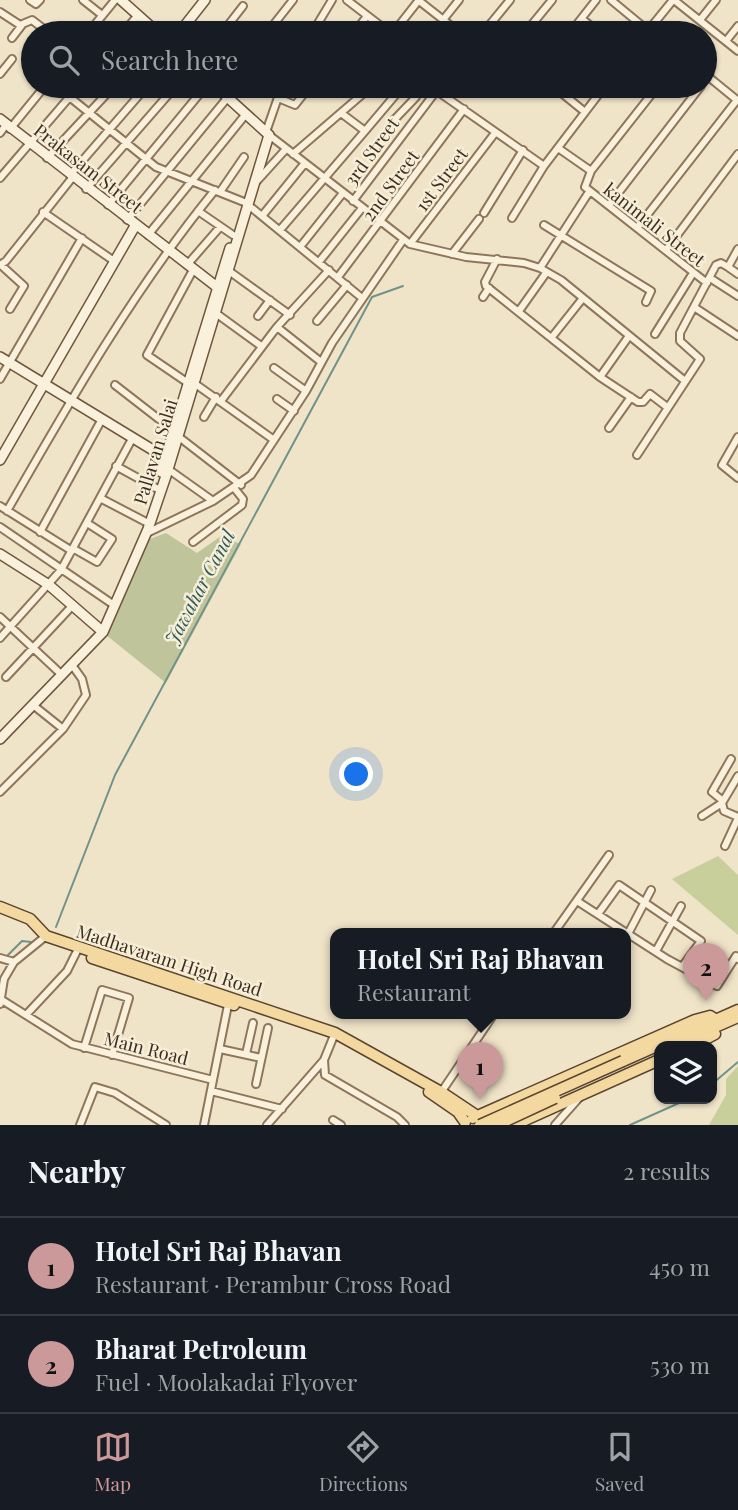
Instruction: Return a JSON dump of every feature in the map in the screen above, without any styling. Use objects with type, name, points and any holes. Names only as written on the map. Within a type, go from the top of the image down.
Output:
[{"type":"main road","name":"Madhavaram High Road","points":[[0,907],[30,919],[46,936],[74,948],[334,1036],[439,1095]]},
{"type":"main road","points":[[682,1041],[738,1010]]},
{"type":"main road","points":[[478,1121],[511,1102],[695,1020],[710,1016],[719,1022]]},
{"type":"main road","points":[[439,1095],[458,1112],[462,1124],[478,1121],[719,1022],[738,1017]]},
{"type":"main road","points":[[702,1041],[717,1033],[719,1022]]},
{"type":"main road","points":[[497,1125],[624,1063],[654,1054]]},
{"type":"main road","points":[[511,1102],[517,1124],[654,1062]]},
{"type":"main road","points":[[439,1095],[478,1121]]},
{"type":"street","points":[[30,0],[36,4],[40,0]]},
{"type":"street","points":[[83,0],[102,15]]},
{"type":"street","points":[[97,21],[115,0]]},
{"type":"street","points":[[121,0],[145,21]]},
{"type":"street","points":[[188,21],[205,0]]},
{"type":"street","points":[[277,21],[293,0]]},
{"type":"street","points":[[319,21],[332,0]]},
{"type":"street","points":[[347,0],[374,21]]},
{"type":"street","points":[[401,21],[419,0],[443,20],[459,0]]},
{"type":"street","points":[[493,21],[510,0]]},
{"type":"street","points":[[535,21],[552,0]]},
{"type":"street","points":[[585,21],[582,19],[596,0]]},
{"type":"street","points":[[611,0],[636,21]]},
{"type":"street","points":[[657,21],[673,0],[700,20],[716,0]]},
{"type":"street","points":[[231,21],[243,6]]},
{"type":"street","points":[[0,12],[21,24]]},
{"type":"street","points":[[133,21],[138,15]]},
{"type":"street","points":[[363,21],[367,16]]},
{"type":"street","points":[[12,38],[21,26]]},
{"type":"street","points":[[726,41],[738,26]]},
{"type":"street","points":[[717,34],[738,51]]},
{"type":"street","points":[[0,74],[12,59]]},
{"type":"street","points":[[636,228],[738,101],[717,85]]},
{"type":"street","points":[[4,126],[33,98]]},
{"type":"street","points":[[47,158],[104,98]]},
{"type":"street","points":[[10,309],[24,286],[1,265],[138,98]]},
{"type":"street","points":[[86,189],[165,98]]},
{"type":"street","points":[[108,205],[196,98]]},
{"type":"street","points":[[0,460],[114,261],[131,223],[217,98]]},
{"type":"street","points":[[231,98],[267,134],[403,240],[452,254],[497,259],[540,268],[583,298],[685,381]]},
{"type":"street","points":[[191,383],[217,287],[278,98],[295,105],[301,98]]},
{"type":"street","points":[[293,154],[358,98]]},
{"type":"street","points":[[280,230],[394,98]]},
{"type":"street","points":[[394,120],[415,98]]},
{"type":"street","name":"3rd Street","points":[[353,201],[430,98]]},
{"type":"street","points":[[450,98],[544,166]]},
{"type":"street","points":[[567,98],[584,112]]},
{"type":"street","points":[[512,218],[544,166],[595,98]]},
{"type":"street","points":[[540,268],[587,190],[592,171],[649,98]]},
{"type":"street","points":[[609,205],[692,98]]},
{"type":"street","points":[[0,178],[68,99],[144,159],[246,203],[362,298]]},
{"type":"street","name":"2nd Street","points":[[338,277],[464,109]]},
{"type":"street","points":[[341,113],[365,131]]},
{"type":"street","points":[[148,235],[246,114]]},
{"type":"street","name":"Prakasam Street","points":[[4,126],[29,142],[86,189],[217,287]]},
{"type":"street","name":"1st Street","points":[[410,244],[495,133]]},
{"type":"street","name":"Pallavan Salai","points":[[0,739],[103,632],[145,534],[168,469],[176,433],[216,314],[267,134]]},
{"type":"street","points":[[558,148],[592,171]]},
{"type":"street","points":[[253,185],[286,149]]},
{"type":"street","points":[[452,254],[482,216],[523,150]]},
{"type":"street","points":[[666,250],[738,155]]},
{"type":"street","points":[[7,511],[71,400],[167,249],[244,157]]},
{"type":"street","points":[[262,216],[304,163]]},
{"type":"street","name":"kanimali Street","points":[[587,190],[693,273],[738,296]]},
{"type":"street","points":[[300,247],[343,193]]},
{"type":"street","points":[[319,262],[362,208]]},
{"type":"street","points":[[198,211],[233,235]]},
{"type":"street","points":[[43,212],[114,261]]},
{"type":"street","points":[[544,225],[651,291],[646,302]]},
{"type":"street","points":[[219,227],[190,268],[147,355],[218,399],[274,440]]},
{"type":"street","points":[[0,379],[82,238]]},
{"type":"street","points":[[145,534],[238,487],[294,411],[321,362],[403,240]]},
{"type":"street","points":[[728,267],[738,249]]},
{"type":"street","points":[[497,259],[485,282],[489,288],[600,377],[640,402],[650,394],[667,407]]},
{"type":"street","points":[[637,455],[700,359],[679,340],[708,280],[719,263],[738,274]]},
{"type":"street","points":[[204,417],[277,327],[328,270]]},
{"type":"street","points":[[229,271],[290,315]]},
{"type":"street","points":[[519,311],[546,273]]},
{"type":"street","points":[[655,334],[693,273]]},
{"type":"street","points":[[317,321],[346,285]]},
{"type":"street","points":[[483,296],[489,288]]},
{"type":"street","points":[[552,337],[583,298]]},
{"type":"street","points":[[258,316],[270,300]]},
{"type":"street","points":[[694,307],[738,336]]},
{"type":"street","points":[[216,314],[261,346]]},
{"type":"street","points":[[277,327],[321,362]]},
{"type":"street","points":[[600,377],[629,336]]},
{"type":"street","points":[[0,357],[166,458]]},
{"type":"street","points":[[274,368],[306,391]]},
{"type":"street","points":[[116,385],[238,487],[243,505],[193,542]]},
{"type":"street","points":[[609,428],[631,397]]},
{"type":"street","points":[[276,399],[294,411]]},
{"type":"street","points":[[40,532],[102,419]]},
{"type":"street","points":[[145,534],[156,488],[176,433]]},
{"type":"street","points":[[0,638],[61,570],[133,437]]},
{"type":"street","points":[[738,437],[722,466],[738,478]]},
{"type":"street","points":[[116,466],[156,488]]},
{"type":"street","points":[[168,469],[214,501]]},
{"type":"street","points":[[100,498],[146,522]]},
{"type":"street","points":[[0,506],[40,532],[97,562],[112,539],[87,523]]},
{"type":"street","points":[[0,527],[114,605]]},
{"type":"street","points":[[0,554],[49,585],[103,632]]},
{"type":"street","points":[[6,677],[73,605]]},
{"type":"street","points":[[0,617],[62,675]]},
{"type":"street","points":[[0,792],[63,729],[86,695],[82,679],[72,665]]},
{"type":"street","points":[[33,705],[63,729]]},
{"type":"street","points":[[725,846],[738,818],[724,811],[722,802],[712,792],[731,759]]},
{"type":"street","points":[[702,816],[722,802],[738,776]]},
{"type":"street","points":[[557,928],[609,855]]},
{"type":"street","points":[[598,915],[619,885],[701,941],[682,967]]},
{"type":"street","points":[[631,929],[651,890]]},
{"type":"street","points":[[577,901],[619,928]]},
{"type":"street","points":[[656,951],[681,906]]},
{"type":"street","points":[[1,1002],[4,979],[15,962],[46,936]]},
{"type":"street","points":[[631,936],[717,986],[736,956],[738,959]]},
{"type":"street","points":[[26,1016],[67,971],[74,948]]},
{"type":"street","points":[[2,959],[15,962]]},
{"type":"street","points":[[84,1048],[102,990],[129,998],[112,1055]]},
{"type":"street","points":[[204,1125],[229,1000]]},
{"type":"street","name":"Main Road","points":[[1,1002],[72,1044],[214,1080]]},
{"type":"street","points":[[439,1095],[491,1019]]},
{"type":"street","points":[[246,1054],[253,1023]]},
{"type":"street","points":[[256,1084],[268,1028]]},
{"type":"street","points":[[267,1125],[324,1060],[334,1036]]},
{"type":"street","points":[[220,1049],[261,1058]]},
{"type":"street","points":[[324,1060],[325,1075],[397,1117],[405,1125]]},
{"type":"street","points":[[80,1125],[95,1087],[116,1093],[166,1125]]},
{"type":"street","points":[[211,1091],[282,1109]]},
{"type":"street","points":[[555,1125],[582,1094]]},
{"type":"street","points":[[333,1120],[341,1125]]},
{"type":"green space","points":[[166,533],[197,553],[221,536],[241,544],[166,683],[106,635],[147,540]]},
{"type":"green space","points":[[718,856],[738,875],[738,935],[672,879]]},
{"type":"green space","points":[[738,1066],[738,1125],[709,1125],[726,1095],[726,1079]]},
{"type":"waterway","name":"Jawahar Canal","points":[[56,927],[115,775],[372,297],[403,286]]},
{"type":"waterway","name":"Jawahar Canal","points":[[7,956],[22,941],[31,942]]},
{"type":"waterway","points":[[717,1080],[738,1062]]},
{"type":"waterway","points":[[630,1125],[677,1104]]},
{"type":"place","name":"Bharat Petroleum","points":[[706,1001]]},
{"type":"place","name":"Hotel Sri Raj Bhavan","points":[[480,1100]]}]
